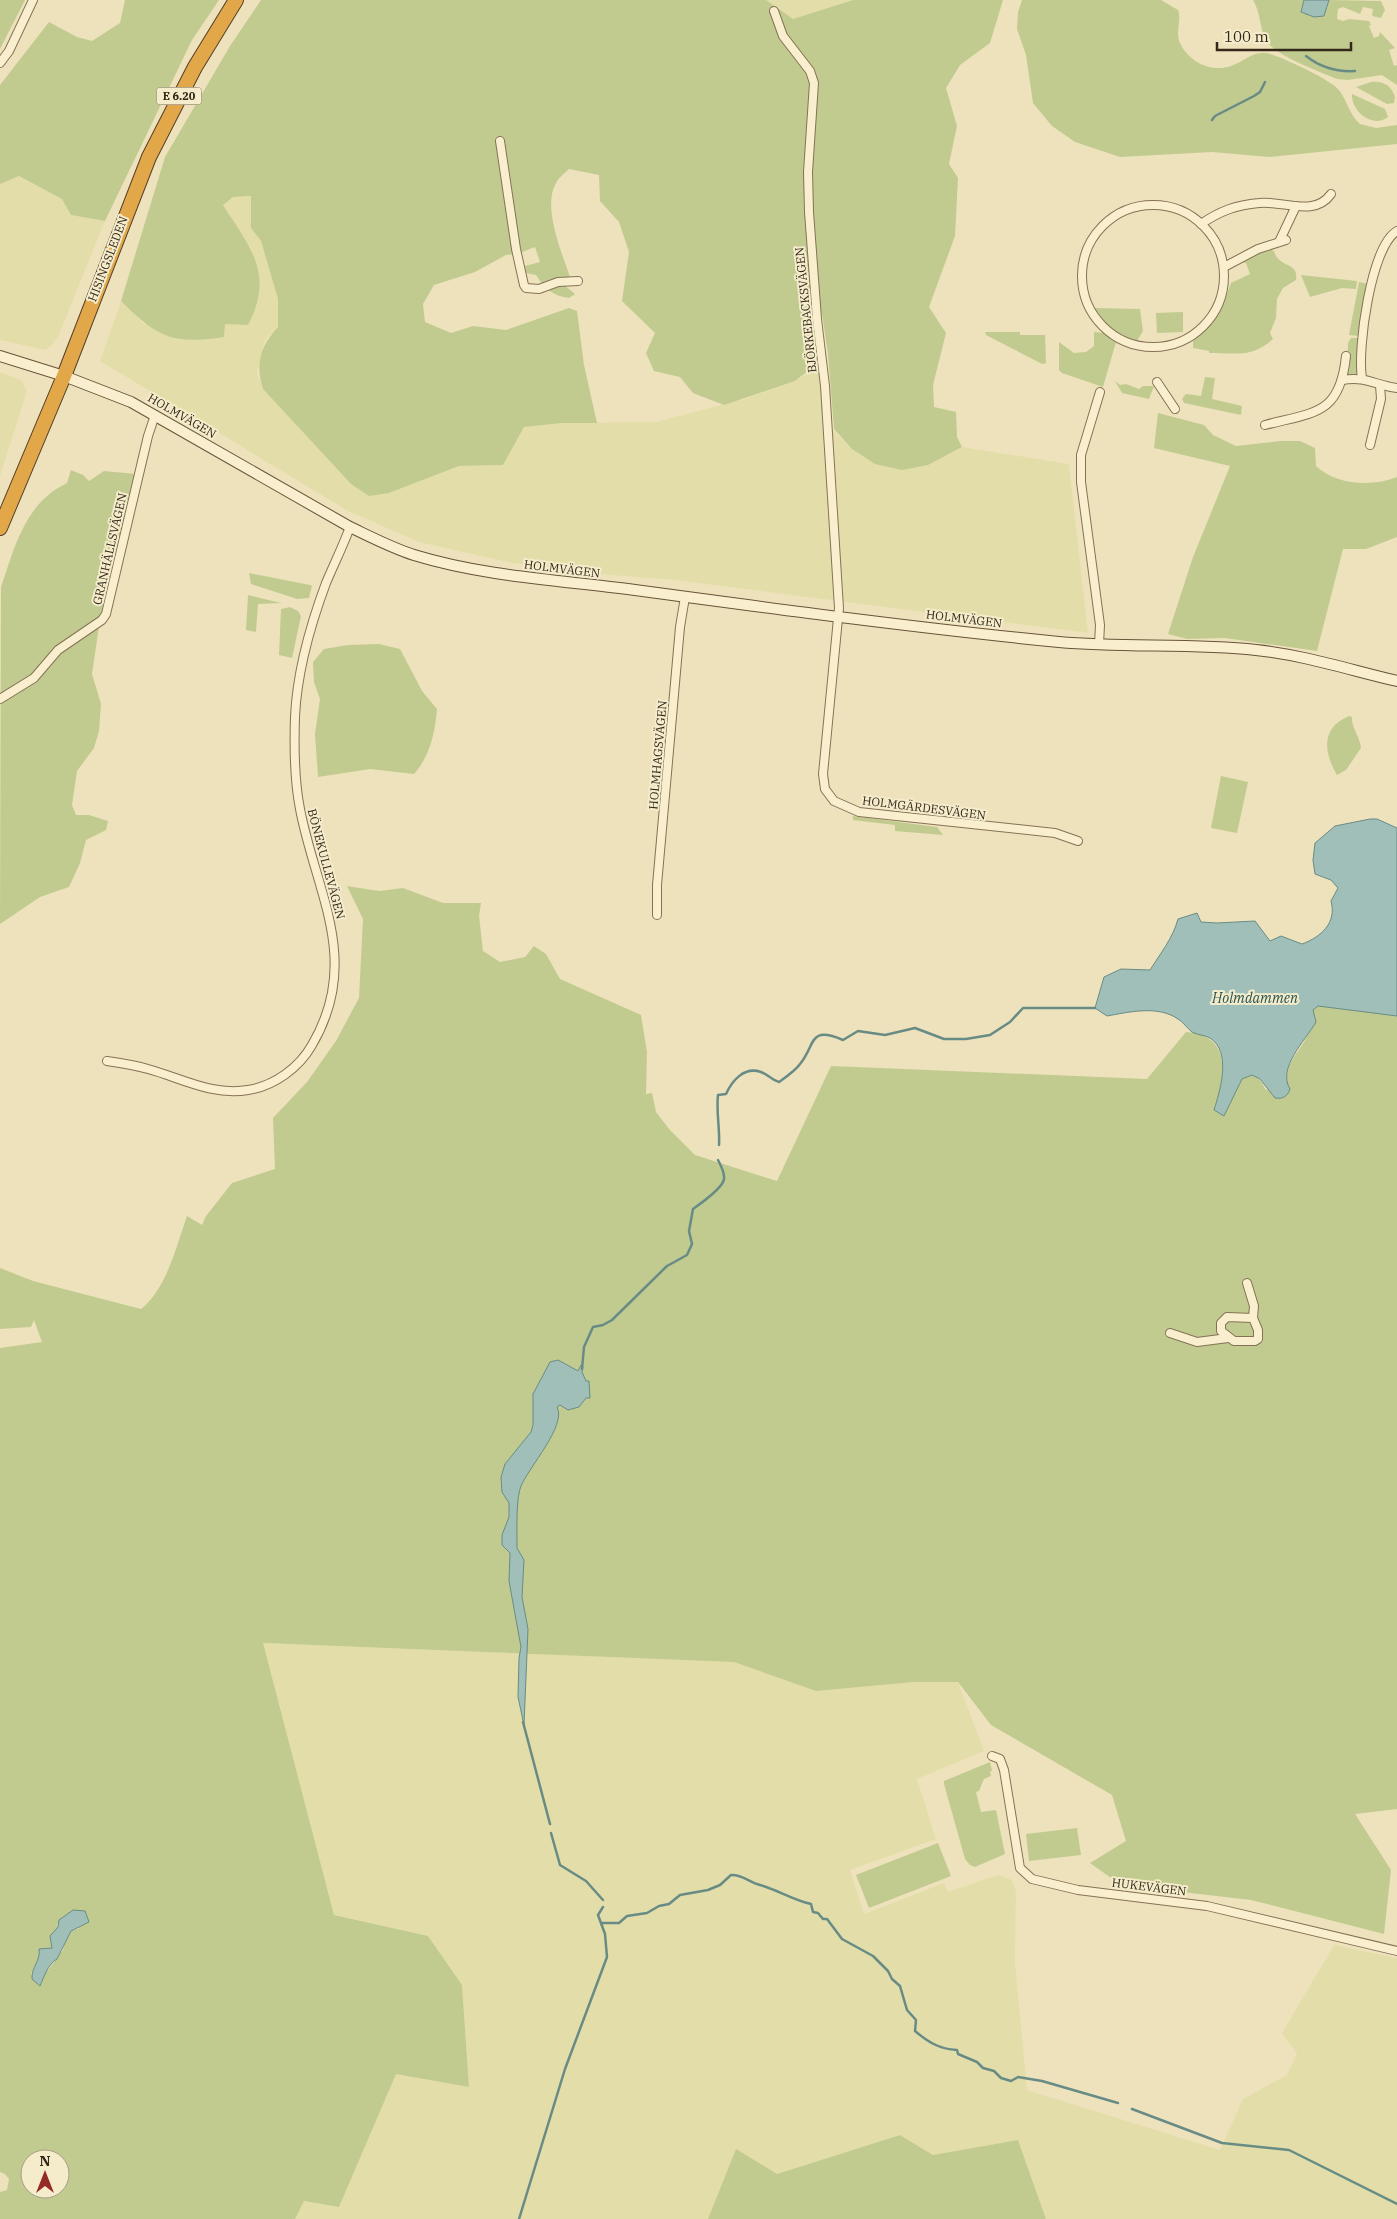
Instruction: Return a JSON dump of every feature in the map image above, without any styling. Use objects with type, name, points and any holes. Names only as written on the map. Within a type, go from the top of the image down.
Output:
[{"type":"highway","name":"HISINGSLEDEN","points":[[0,528],[64,376],[149,157],[195,67],[236,0]]},
{"type":"street","points":[[0,63],[9,51],[33,0]]},
{"type":"street","name":"BJÖRKEBACKSVÄGEN","points":[[774,11],[783,36],[810,71],[814,83],[808,172],[809,212],[817,318],[825,386],[839,608],[837,618]]},
{"type":"street","points":[[500,141],[519,268],[524,285],[526,288],[534,289],[558,282],[578,281]]},
{"type":"street","points":[[1202,224],[1221,211],[1235,206],[1267,202],[1296,206],[1318,205],[1325,202],[1331,194]]},
{"type":"street","points":[[1162,205],[1183,212],[1202,224],[1218,246],[1224,267],[1223,289],[1216,310],[1202,328],[1175,344],[1152,348],[1126,342],[1101,325],[1088,307],[1082,286],[1084,259],[1095,234],[1110,219],[1140,206],[1162,205]]},
{"type":"street","points":[[1224,267],[1258,249],[1283,241],[1296,206]]},
{"type":"street","points":[[1362,378],[1362,337],[1371,283],[1382,249],[1391,235],[1397,231]]},
{"type":"street","name":"HOLMVÄGEN","points":[[0,356],[64,376],[124,399],[350,527],[412,554],[458,566],[506,575],[837,618],[1099,644],[1199,646],[1255,650],[1302,658],[1397,681]]},
{"type":"street","points":[[1265,424],[1320,409],[1334,399],[1342,380],[1346,356]]},
{"type":"street","points":[[1342,380],[1362,378],[1372,380],[1380,386],[1397,388]]},
{"type":"street","points":[[1157,382],[1175,409]]},
{"type":"street","points":[[1370,445],[1381,399],[1380,386]]},
{"type":"street","points":[[1099,644],[1100,625],[1081,482],[1081,455],[1100,392]]},
{"type":"street","name":"GRANHÄLLSVÄGEN","points":[[0,698],[34,678],[58,650],[92,627],[106,614],[148,436],[155,415]]},
{"type":"street","name":"BÖNEKULLEVÄGEN","points":[[107,1061],[150,1069],[211,1090],[243,1091],[262,1087],[284,1075],[304,1058],[318,1036],[328,1008],[333,982],[334,943],[328,910],[313,864],[299,806],[295,756],[295,714],[300,677],[310,630],[350,527]]},
{"type":"street","name":"HOLMHAGSVÄGEN","points":[[657,915],[657,885],[680,627],[685,597]]},
{"type":"street","name":"HOLMGÄRDESVÄGEN","points":[[837,618],[823,774],[825,789],[834,801],[847,808],[870,814],[1055,833],[1078,842]]},
{"type":"street","points":[[1247,1283],[1254,1306],[1253,1318],[1259,1334],[1255,1341],[1234,1341],[1221,1331],[1221,1323],[1227,1317],[1253,1318]]},
{"type":"street","points":[[1170,1333],[1197,1342],[1228,1338]]},
{"type":"street","name":"HUKEVÄGEN","points":[[992,1756],[1000,1759],[1004,1770],[1020,1868],[1032,1879],[1078,1890],[1207,1906],[1397,1951]]},
{"type":"shaded area","points":[[766,0],[853,0],[793,19]]},
{"type":"shaded area","points":[[19,176],[62,199],[71,215],[105,221],[58,337],[45,350],[0,340],[0,184]]},
{"type":"shaded area","points":[[251,196],[251,228],[261,241],[278,299],[278,327],[265,340],[257,373],[263,389],[351,484],[389,493],[459,466],[503,465],[524,427],[562,423],[656,422],[744,399],[795,381],[817,369],[821,374],[824,426],[834,431],[852,449],[928,465],[962,447],[1069,464],[1088,633],[675,580],[611,575],[507,562],[419,542],[348,511],[100,361],[121,301],[144,324],[224,337],[225,324],[252,250],[223,205],[233,197]]},
{"type":"shaded area","points":[[0,372],[21,380],[27,391],[0,476]]},
{"type":"shaded area","points":[[262,1643],[734,1662],[816,1691],[914,1682],[958,1682],[984,1751],[917,1779],[936,1839],[850,1870],[864,1914],[944,1883],[948,1892],[998,1875],[1012,1880],[1016,1891],[1015,1962],[1027,2090],[1220,2150],[1243,2099],[1287,2075],[1297,2054],[1282,2033],[1334,1945],[1397,1958],[1397,2219],[1046,2219],[1018,2140],[933,2155],[900,2135],[777,2174],[708,2219],[295,2219],[303,2201],[339,2207],[396,2073],[469,2087],[462,1985],[428,1936],[334,1915]]},
{"type":"green space","points":[[0,0],[25,0],[0,49]]},
{"type":"green space","points":[[125,0],[219,0],[192,40],[105,221],[71,215],[62,199],[19,176],[0,184],[0,85],[49,22],[77,37],[92,41],[120,23]]},
{"type":"green space","points":[[261,0],[766,0],[793,19],[853,0],[1003,0],[990,43],[960,65],[946,88],[957,126],[949,164],[958,178],[955,236],[929,307],[946,333],[933,385],[934,407],[956,412],[957,437],[962,447],[928,465],[902,470],[875,464],[852,449],[834,429],[828,354],[822,314],[812,308],[810,322],[816,365],[795,381],[724,405],[693,393],[680,377],[654,371],[646,353],[655,333],[622,301],[629,252],[619,222],[600,201],[599,175],[569,169],[556,183],[552,193],[551,204],[558,243],[570,277],[564,285],[575,294],[569,298],[558,296],[546,288],[536,275],[526,273],[525,266],[540,262],[535,247],[517,254],[506,255],[475,272],[434,285],[423,304],[425,322],[451,333],[473,326],[506,330],[569,308],[577,311],[584,365],[597,423],[562,423],[524,427],[503,465],[459,466],[389,493],[369,496],[351,484],[263,389],[259,364],[267,341],[278,327],[278,299],[261,241],[251,228],[251,196],[233,197],[223,205],[250,248],[259,276],[256,307],[248,325],[225,324],[224,337],[191,340],[178,339],[166,336],[145,323],[121,301],[165,157],[230,46]]},
{"type":"green space","points":[[1022,0],[1161,0],[1178,10],[1180,43],[1189,56],[1201,64],[1208,67],[1223,68],[1259,53],[1270,54],[1285,60],[1316,75],[1338,89],[1353,116],[1360,124],[1376,128],[1397,125],[1397,144],[1269,157],[1212,152],[1120,157],[1075,142],[1052,126],[1033,103],[1026,55],[1017,29],[1018,12]]},
{"type":"green space","points":[[1253,0],[1304,0],[1301,12],[1314,17],[1327,8],[1329,0],[1381,1],[1385,10],[1381,18],[1372,16],[1373,9],[1363,7],[1360,14],[1343,7],[1338,9],[1337,19],[1343,21],[1349,19],[1369,21],[1374,38],[1379,36],[1380,32],[1395,48],[1389,50],[1394,66],[1397,65],[1397,85],[1382,75],[1348,80],[1337,79],[1287,57],[1270,46],[1266,40]]},
{"type":"green space","points":[[1371,82],[1383,83],[1389,87],[1395,97],[1394,103],[1387,104],[1356,87]]},
{"type":"green space","points":[[1352,94],[1385,109],[1388,117],[1375,121],[1364,116],[1355,106]]},
{"type":"green space","points":[[1269,249],[1274,251],[1280,260],[1292,267],[1296,274],[1296,280],[1283,288],[1277,299],[1276,318],[1270,333],[1273,339],[1258,349],[1235,354],[1209,353],[1209,351],[1193,348],[1193,341],[1214,321],[1222,307],[1231,283],[1250,274],[1246,263],[1239,262],[1249,256]]},
{"type":"green space","points":[[1301,275],[1357,281],[1356,289],[1342,288],[1310,297]]},
{"type":"green space","points":[[1359,282],[1368,284],[1358,336],[1349,335]]},
{"type":"green space","points":[[1095,308],[1140,309],[1143,331],[1137,341],[1113,329],[1103,320]]},
{"type":"green space","points":[[1183,312],[1183,332],[1157,333],[1156,313]]},
{"type":"green space","points":[[985,332],[1020,332],[1020,335],[1045,335],[1046,363],[1042,364],[986,335]]},
{"type":"green space","points":[[1094,332],[1105,333],[1116,342],[1103,387],[1062,373],[1059,370],[1059,342],[1074,353],[1086,352],[1094,346]]},
{"type":"green space","points":[[1351,338],[1359,338],[1358,373],[1357,375],[1347,376],[1348,343]]},
{"type":"green space","points":[[1205,377],[1215,378],[1212,399],[1242,406],[1241,415],[1184,403],[1182,399],[1186,394],[1201,396]]},
{"type":"green space","points":[[1115,381],[1120,385],[1126,384],[1139,389],[1143,386],[1154,386],[1149,399],[1122,393]]},
{"type":"green space","points":[[1158,413],[1204,425],[1213,435],[1236,446],[1300,441],[1315,448],[1316,466],[1333,477],[1344,480],[1366,483],[1397,477],[1397,537],[1366,549],[1343,549],[1317,651],[1225,638],[1187,639],[1168,634],[1193,557],[1230,466],[1154,448]]},
{"type":"green space","points":[[71,470],[83,475],[89,481],[104,471],[136,474],[101,613],[92,674],[101,704],[99,731],[94,748],[77,771],[72,805],[76,815],[89,815],[108,821],[106,830],[86,840],[80,863],[69,887],[40,897],[0,924],[1,587],[17,541],[31,514],[41,502],[67,483]]},
{"type":"green space","points":[[249,573],[310,585],[312,586],[309,598],[297,599],[251,584]]},
{"type":"green space","points":[[248,595],[281,603],[258,604],[256,632],[246,630]]},
{"type":"green space","points":[[290,607],[298,611],[301,616],[292,658],[279,655],[281,609]]},
{"type":"green space","points":[[379,644],[400,649],[422,691],[437,709],[435,727],[428,752],[414,774],[370,769],[318,777],[315,734],[320,699],[314,682],[313,662],[324,649],[348,645]]},
{"type":"green space","points":[[1349,716],[1352,717],[1361,748],[1346,770],[1337,775],[1329,758],[1327,742],[1333,727]]},
{"type":"green space","points":[[1221,776],[1248,782],[1237,833],[1211,828]]},
{"type":"green space","points":[[853,816],[937,827],[943,835],[895,831],[895,825],[853,820]]},
{"type":"green space","points":[[347,886],[379,891],[403,888],[443,903],[481,903],[479,916],[483,951],[500,962],[525,957],[534,946],[546,954],[560,979],[641,1015],[647,1052],[646,1094],[652,1093],[656,1112],[669,1129],[695,1155],[777,1181],[831,1066],[1147,1079],[1186,1032],[1201,1035],[1212,1041],[1218,1049],[1222,1060],[1222,1072],[1214,1110],[1224,1116],[1242,1079],[1252,1075],[1255,1076],[1266,1090],[1286,1083],[1290,1064],[1307,1037],[1312,1010],[1318,1005],[1397,1016],[1397,1809],[1355,1814],[1391,1870],[1384,1934],[1251,1900],[1121,1885],[1090,1863],[1126,1841],[1112,1795],[991,1725],[958,1682],[914,1682],[816,1691],[734,1662],[263,1643],[334,1915],[428,1936],[462,1985],[469,2087],[396,2074],[339,2207],[304,2201],[295,2219],[0,2219],[0,2192],[7,2190],[9,2179],[0,2172],[0,1348],[42,1342],[34,1320],[31,1327],[0,1329],[0,1268],[33,1281],[141,1309],[158,1290],[164,1279],[187,1216],[202,1225],[206,1216],[232,1183],[275,1169],[273,1118],[307,1082],[336,1041],[359,998],[363,919]],"holes":[[[58,1923],[80,1928],[71,1931],[65,1939],[63,1950],[42,1978],[42,1984],[31,1974],[40,1956],[52,1948]]]},
{"type":"green space","points":[[990,1762],[991,1776],[984,1779],[979,1791],[976,1792],[981,1812],[996,1810],[1005,1854],[975,1867],[970,1865],[965,1859],[944,1781]]},
{"type":"green space","points":[[1077,1828],[1081,1855],[1029,1861],[1026,1834]]},
{"type":"green space","points":[[938,1843],[951,1876],[869,1908],[856,1875]]},
{"type":"green space","points":[[900,2135],[933,2155],[1018,2140],[1046,2219],[708,2219],[736,2149],[777,2174]]},
{"type":"water","points":[[1304,0],[1329,0],[1324,16],[1314,17],[1301,12]]},
{"type":"water","name":"Holmdammen","points":[[1377,819],[1397,828],[1397,1016],[1318,1006],[1313,1010],[1316,1022],[1294,1055],[1287,1072],[1287,1081],[1290,1089],[1284,1097],[1275,1098],[1260,1079],[1252,1075],[1242,1079],[1224,1116],[1214,1110],[1221,1083],[1223,1062],[1217,1044],[1210,1038],[1192,1032],[1178,1019],[1162,1012],[1143,1011],[1107,1016],[1095,1008],[1104,977],[1121,969],[1150,970],[1170,939],[1178,919],[1197,913],[1201,922],[1255,921],[1270,941],[1281,936],[1302,944],[1321,933],[1332,916],[1331,901],[1338,888],[1331,880],[1315,874],[1313,860],[1315,843],[1335,826]]},
{"type":"water","points":[[558,1360],[578,1371],[581,1365],[583,1367],[582,1372],[586,1381],[589,1381],[590,1398],[586,1398],[579,1407],[568,1410],[560,1405],[557,1407],[559,1415],[557,1424],[519,1491],[517,1548],[524,1560],[522,1597],[528,1629],[524,1725],[518,1697],[521,1647],[509,1581],[510,1553],[502,1545],[502,1535],[509,1517],[509,1503],[502,1492],[501,1477],[505,1464],[531,1432],[533,1425],[533,1394],[550,1362]]},
{"type":"water","points":[[73,1910],[85,1911],[89,1922],[71,1931],[57,1959],[51,1964],[40,1986],[32,1979],[39,1957],[39,1949],[52,1948],[50,1936],[58,1927],[59,1920]]},
{"type":"waterway","points":[[1306,56],[1329,68],[1355,71]]},
{"type":"waterway","points":[[1212,120],[1215,116],[1260,92],[1265,82]]},
{"type":"waterway","points":[[719,1145],[718,1095],[726,1094],[735,1080],[749,1071],[761,1072],[779,1082],[798,1067],[814,1039],[818,1036],[832,1036],[843,1040],[858,1031],[885,1035],[915,1028],[944,1039],[966,1039],[990,1035],[1010,1022],[1023,1008],[1095,1008]]},
{"type":"waterway","points":[[582,1369],[584,1347],[593,1327],[603,1325],[612,1320],[667,1266],[687,1255],[692,1244],[689,1231],[693,1209],[706,1200],[723,1183],[723,1172],[718,1160]]},
{"type":"waterway","points":[[523,1722],[550,1824]]},
{"type":"waterway","points":[[551,1833],[560,1865],[586,1881],[603,1900]]},
{"type":"waterway","points":[[602,1923],[619,1923],[627,1916],[647,1913],[659,1906],[669,1904],[680,1895],[708,1890],[720,1885],[731,1875],[739,1876],[811,1904],[813,1912],[818,1913],[823,1919],[827,1919],[842,1939],[873,1956],[900,1986],[907,2010],[916,2020],[915,2031],[929,2042],[957,2050],[958,2054],[977,2062],[983,2068],[994,2071],[1001,2078],[1011,2081],[1018,2077],[1042,2081],[1118,2103]]},
{"type":"waterway","points":[[519,2219],[565,2069],[607,1957],[605,1934],[598,1915],[603,1907]]},
{"type":"waterway","points":[[1132,2109],[1222,2143],[1289,2150],[1397,2204]]}]
